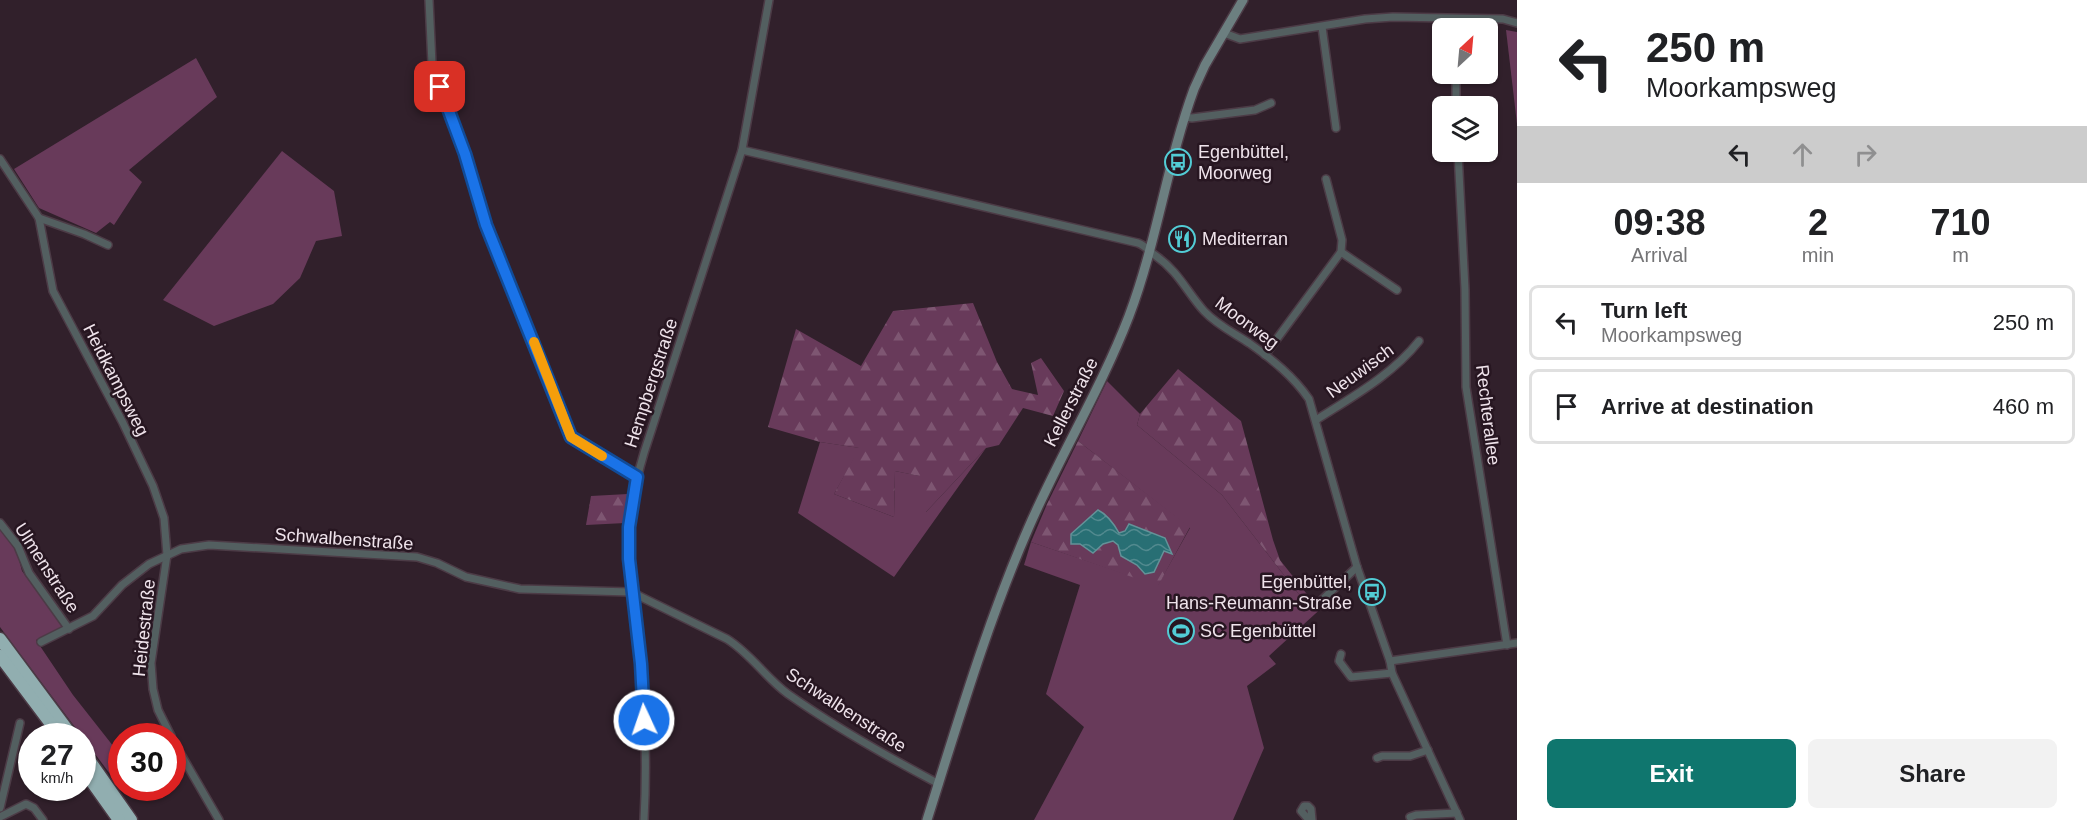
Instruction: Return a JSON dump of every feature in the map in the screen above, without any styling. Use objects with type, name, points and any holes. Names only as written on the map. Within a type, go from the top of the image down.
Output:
[{"type":"highway","points":[[0,639],[62,723]]},
{"type":"highway","points":[[0,656],[50,723]]},
{"type":"highway","points":[[96,770],[131,820]]},
{"type":"highway","points":[[96,788],[119,820]]},
{"type":"main road","name":"Kellerstraße","points":[[927,820],[1014,563],[1043,495],[1114,350],[1134,302],[1151,250],[1185,117],[1199,78],[1243,0]]},
{"type":"street","points":[[429,0],[432,64],[465,154],[486,225],[571,437],[637,477]]},
{"type":"street","name":"Hempbergstraße","points":[[644,820],[646,787],[642,674],[631,592],[629,527],[637,477],[742,150],[769,0]]},
{"type":"street","points":[[1224,33],[1240,39],[1365,19],[1432,18]]},
{"type":"street","points":[[1498,19],[1517,22]]},
{"type":"street","points":[[1322,27],[1336,128]]},
{"type":"street","points":[[1185,117],[1255,110],[1271,103]]},
{"type":"street","name":"Moorweg","points":[[742,150],[1138,243],[1169,264],[1213,320],[1265,355],[1294,379],[1309,399],[1316,420],[1357,567],[1390,661],[1392,674],[1458,816]]},
{"type":"street","name":"Heidkampsweg","points":[[0,159],[39,218],[53,291],[94,367],[153,486],[164,518],[167,555]]},
{"type":"street","name":"Rechterallee","points":[[1459,162],[1465,289],[1466,387],[1507,645]]},
{"type":"street","points":[[1265,355],[1341,252],[1342,240],[1326,179]]},
{"type":"street","points":[[39,218],[108,245]]},
{"type":"street","points":[[1341,252],[1397,290]]},
{"type":"street","name":"Neuwisch","points":[[1316,420],[1371,384],[1408,356],[1419,341]]},
{"type":"street","name":"Ulmenstraße","points":[[0,523],[18,546],[29,573],[69,629]]},
{"type":"street","name":"Schwalbenstraße","points":[[41,642],[93,616],[136,573],[181,549],[209,545],[417,557],[437,563],[466,577],[520,589],[631,592],[742,648],[777,686],[790,695],[939,784]]},
{"type":"street","name":"Heidestraße","points":[[165,723],[155,700],[151,663],[167,555]]},
{"type":"street","points":[[1322,600],[1357,567]]},
{"type":"street","points":[[1390,661],[1517,643]]},
{"type":"street","points":[[1341,654],[1339,661],[1351,677],[1392,674]]},
{"type":"street","points":[[0,808],[18,732]]},
{"type":"street","points":[[1377,758],[1410,756],[1428,750]]},
{"type":"street","name":"Heidestraße","points":[[186,762],[219,820]]},
{"type":"street","points":[[0,816],[26,804],[34,808],[43,820]]},
{"type":"street","points":[[1410,817],[1416,815],[1458,816]]},
{"type":"green space","points":[[1506,30],[1517,32],[1517,124]]},
{"type":"green space","points":[[196,58],[217,97],[129,170],[142,182],[114,225],[110,222],[96,233],[39,208],[14,169]]},
{"type":"green space","points":[[282,151],[334,191],[342,236],[316,241],[300,278],[273,304],[214,326],[163,300]]},
{"type":"green space","points":[[973,303],[997,362],[1012,389],[1038,395],[1031,363],[1041,358],[1064,391],[1053,416],[1023,408],[999,445],[986,448],[925,513],[919,476],[895,471],[894,517],[834,494],[859,448],[820,442],[768,427],[796,329],[861,366],[893,311]]},
{"type":"green space","points":[[1178,369],[1241,421],[1273,540],[1280,560],[1306,593],[1301,597],[1222,495],[1137,425],[1140,414]]},
{"type":"green space","name":"SC Egenbüttel","points":[[1107,381],[1140,414],[1137,425],[1222,495],[1301,597],[1306,593],[1315,605],[1322,600],[1326,604],[1269,656],[1276,664],[1247,686],[1264,748],[1233,820],[1034,820],[1084,727],[1046,694],[1080,585],[1024,565],[1031,542],[1158,585],[1190,528],[1078,441]]},
{"type":"green space","points":[[1078,441],[1190,527],[1158,586],[1031,542]]},
{"type":"green space","points":[[820,442],[860,448],[834,494],[894,517],[895,471],[920,476],[926,512],[986,448],[894,577],[798,513]]},
{"type":"green space","points":[[628,494],[625,523],[586,525],[591,496]]},
{"type":"green space","points":[[0,529],[17,552],[22,571],[63,627],[36,640],[95,723],[72,723],[0,627]]},
{"type":"green space","points":[[96,724],[108,739],[108,771],[96,755]]},
{"type":"water","points":[[1098,510],[1105,514],[1119,533],[1125,531],[1129,524],[1165,538],[1172,554],[1164,551],[1154,572],[1145,574],[1137,565],[1121,556],[1118,545],[1113,541],[1103,544],[1093,553],[1080,544],[1071,544],[1071,534]]},
{"type":"slow traffic","points":[[534,342],[571,437],[602,456]]},
{"type":"place","name":"Egenbüttel, Moorweg","points":[[1178,162]]},
{"type":"place","name":"Mediterran","points":[[1182,239]]},
{"type":"place","name":"Egenbüttel, Hans-Reumann-Straße","points":[[1372,592]]},
{"type":"place","name":"SC Egenbüttel","points":[[1181,631]]},
{"type":"route","points":[[440,87],[477,190],[486,225],[571,437],[637,477],[628,543],[631,592],[641,664],[644,720]]}]
